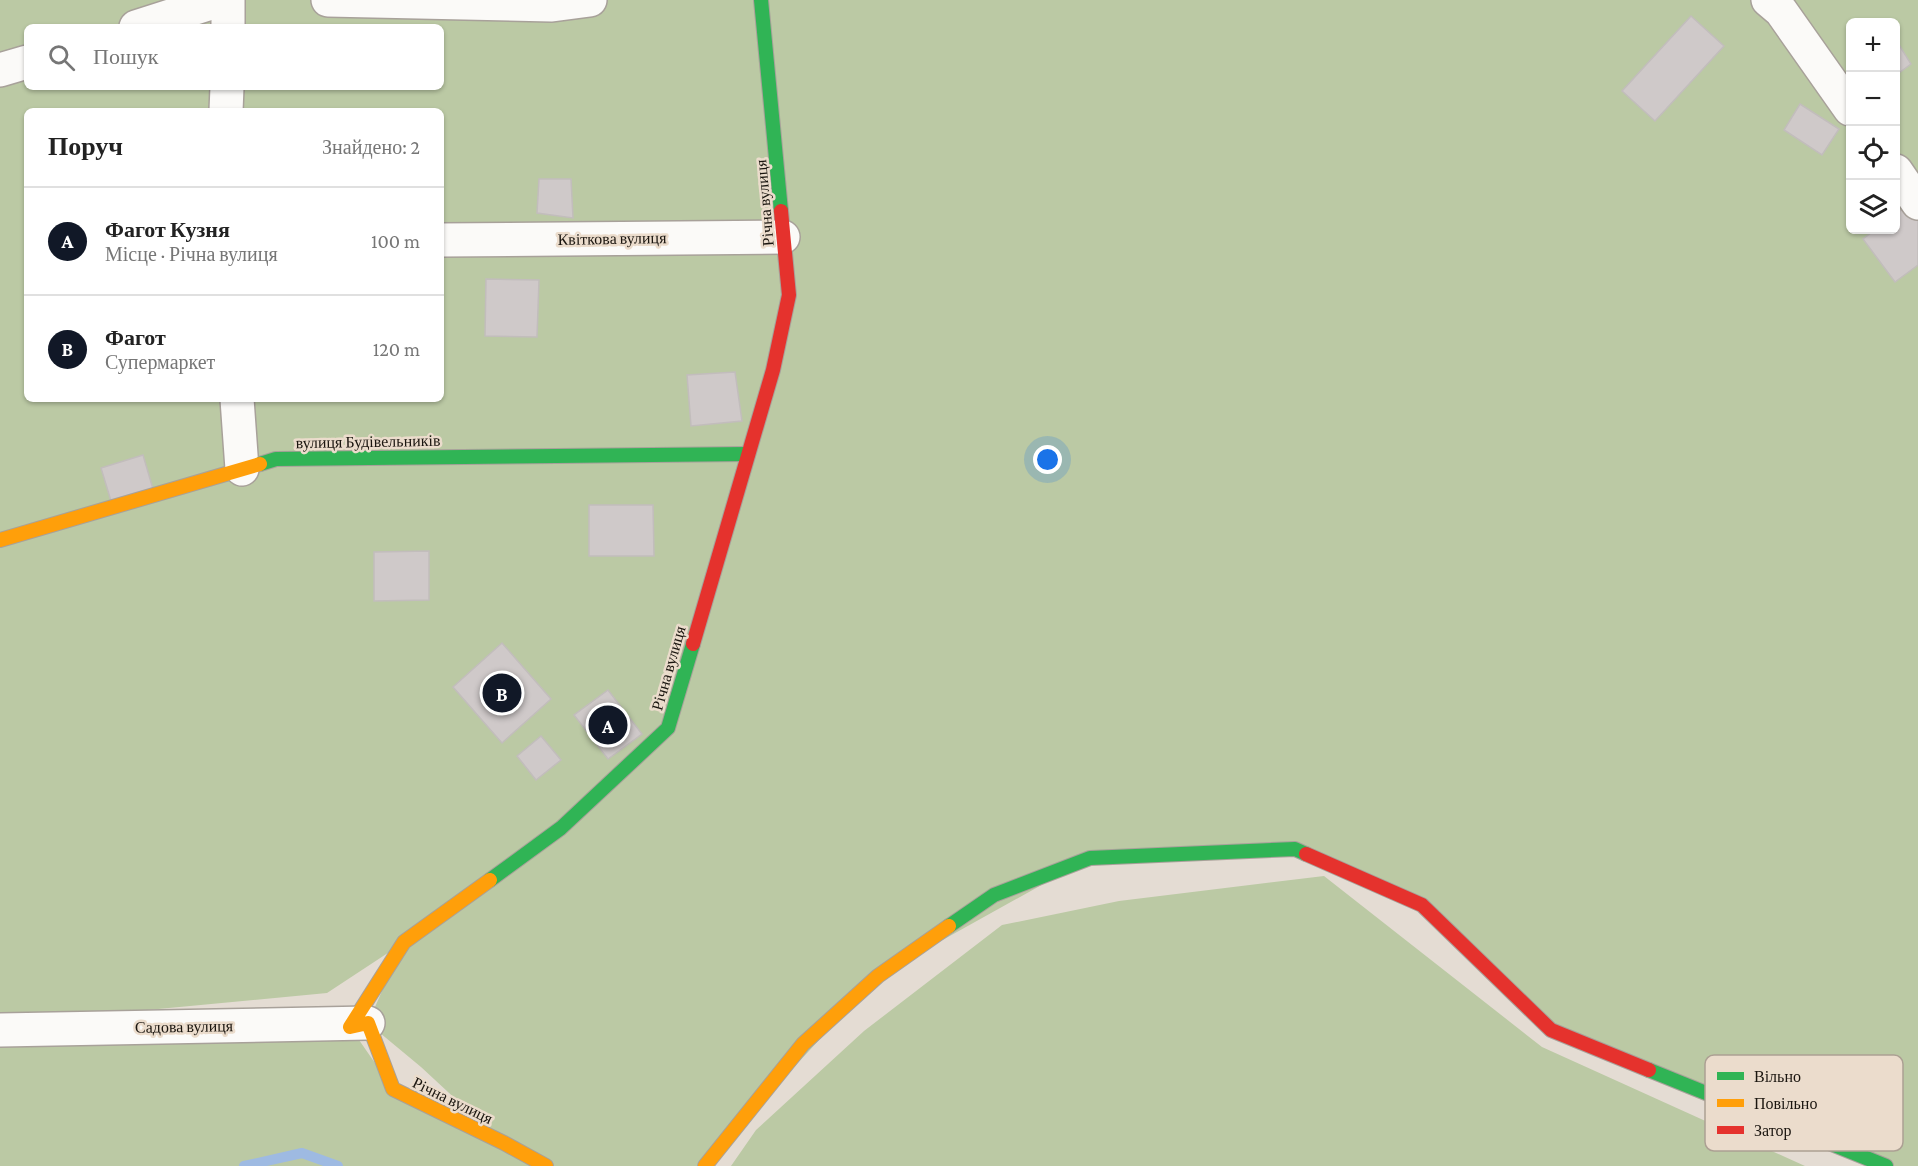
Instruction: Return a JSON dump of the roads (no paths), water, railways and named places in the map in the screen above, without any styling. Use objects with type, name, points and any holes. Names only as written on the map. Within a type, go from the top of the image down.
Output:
[{"type":"street","points":[[145,24],[220,0]]},
{"type":"street","points":[[228,0],[228,24]]},
{"type":"street","points":[[328,0],[552,5],[590,0]]},
{"type":"street","name":"Річна вулиця","points":[[546,1166],[393,1089],[368,1023],[350,1028],[404,942],[561,828],[668,728],[773,370],[789,295],[761,0]]},
{"type":"street","points":[[1768,0],[1781,11],[1846,101]]},
{"type":"street","points":[[0,70],[24,63]]},
{"type":"street","points":[[226,108],[227,90]]},
{"type":"street","points":[[1900,177],[1918,202]]},
{"type":"street","name":"Квіткова вулиця","points":[[444,240],[783,237]]},
{"type":"street","points":[[237,402],[242,469]]},
{"type":"street","name":"вулиця Будівельників","points":[[0,540],[276,459],[748,454]]},
{"type":"street","points":[[705,1166],[803,1044],[878,976],[994,895],[1090,858],[1295,849],[1422,905],[1551,1030],[1705,1093]]},
{"type":"street","name":"Садова вулиця","points":[[0,1030],[368,1023]]},
{"type":"street","points":[[1849,1151],[1886,1166]]},
{"type":"waterway","points":[[244,1166],[302,1153],[338,1166]]},
{"type":"place","name":"Фагот","points":[[502,693]]},
{"type":"place","name":"Фагот Кузня","points":[[608,725]]}]
